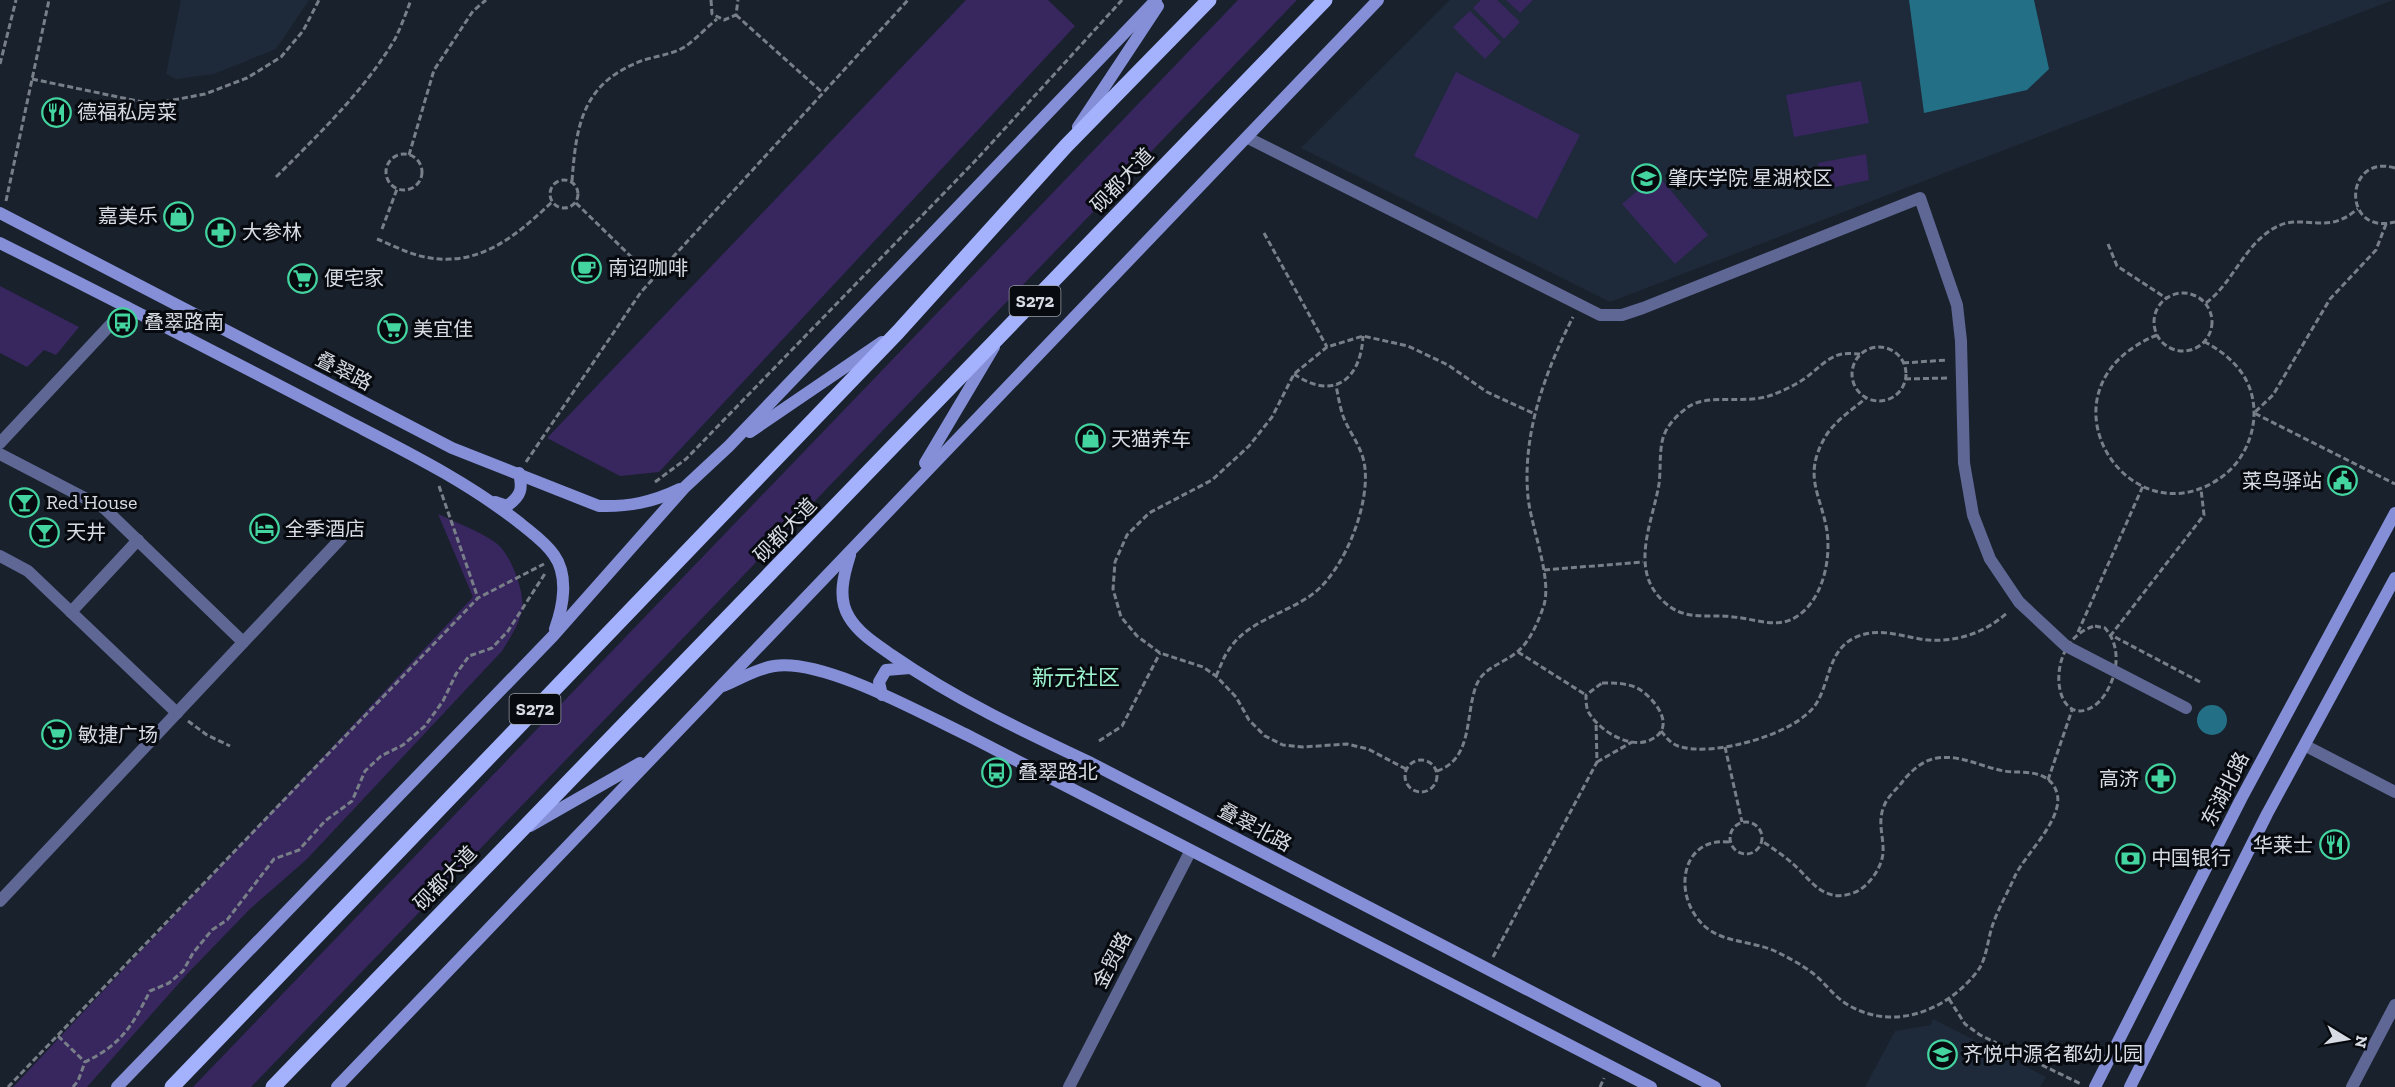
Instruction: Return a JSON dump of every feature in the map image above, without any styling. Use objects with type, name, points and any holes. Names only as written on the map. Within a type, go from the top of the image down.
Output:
[{"type":"main road","points":[[117,1087],[553,636],[685,486],[729,446],[1156,0]]},
{"type":"main road","points":[[1066,146],[1162,0]]},
{"type":"main road","name":"S272","points":[[172,1087],[898,332],[1066,146],[1209,0]]},
{"type":"main road","name":"砚都大道","points":[[273,1087],[1325,0]]},
{"type":"main road","points":[[337,1087],[1378,0]]},
{"type":"main road","name":"叠翠路","points":[[2,214],[441,442],[599,506],[624,507],[655,501],[685,486]]},
{"type":"main road","points":[[0,243],[431,465],[491,500],[545,543],[556,557],[564,587],[561,611],[553,636]]},
{"type":"main road","points":[[729,446],[898,332]]},
{"type":"main road","points":[[914,482],[1001,336]]},
{"type":"main road","points":[[491,500],[507,506],[518,498],[523,487],[519,473]]},
{"type":"main road","name":"东湖北路","points":[[2095,1087],[2241,799],[2395,513]]},
{"type":"main road","name":"叠翠北路","points":[[851,551],[843,578],[843,594],[848,615],[872,640],[910,668],[989,714],[1091,763],[1715,1087]]},
{"type":"main road","points":[[2130,1087],[2267,814],[2306,746],[2395,578]]},
{"type":"main road","points":[[717,689],[775,666],[801,666],[882,695],[971,737],[1190,852],[1651,1087]]},
{"type":"main road","points":[[882,695],[879,682],[886,670],[910,668]]},
{"type":"main road","points":[[519,832],[654,755]]},
{"type":"street","points":[[1248,138],[1600,315],[1622,315],[1643,308],[1920,198],[1957,305],[1962,377],[1964,463],[1973,515],[1990,559],[2019,602],[2066,646],[2186,708]]},
{"type":"street","points":[[0,443],[127,307]]},
{"type":"street","points":[[0,454],[104,508],[243,642]]},
{"type":"street","points":[[0,901],[347,532]]},
{"type":"street","points":[[71,612],[138,540]]},
{"type":"street","points":[[0,556],[28,571],[177,712]]},
{"type":"street","points":[[2306,746],[2395,792]]},
{"type":"street","name":"金贸路","points":[[1069,1087],[1190,852]]},
{"type":"street","points":[[2352,1087],[2395,1005]]},
{"type":"path","points":[[0,64],[16,0]]},
{"type":"path","points":[[2,214],[49,0]]},
{"type":"path","points":[[32,79],[152,104],[206,94],[247,78],[280,57],[303,31],[319,0]]},
{"type":"path","points":[[276,177],[329,124],[360,88],[395,38],[411,0]]},
{"type":"path","points":[[409,155],[434,70],[473,11],[486,0]]},
{"type":"path","points":[[711,0],[710,8],[717,19]]},
{"type":"path","points":[[736,15],[738,0]]},
{"type":"path","points":[[519,473],[642,292],[908,0]]},
{"type":"path","points":[[653,483],[694,451],[977,159],[1122,0]]},
{"type":"path","points":[[576,203],[579,191],[572,181],[575,138],[587,102],[610,77],[635,63],[685,46],[717,19],[724,20],[736,15]]},
{"type":"path","points":[[736,15],[823,93]]},
{"type":"path","points":[[409,155],[421,166],[421,177],[409,189],[397,188],[388,180],[387,168],[393,158],[409,155]]},
{"type":"path","points":[[2395,168],[2379,166],[2363,175],[2355,191],[2358,209],[2370,221],[2386,224],[2395,222]]},
{"type":"path","points":[[572,181],[559,180],[554,184],[550,196],[552,202],[564,208],[576,203]]},
{"type":"path","points":[[382,230],[397,188]]},
{"type":"path","points":[[377,239],[425,257],[470,258],[520,233],[552,202]]},
{"type":"path","points":[[576,203],[654,279]]},
{"type":"path","points":[[2206,303],[2220,292],[2256,240],[2279,225],[2296,221],[2311,223],[2342,220],[2358,209]]},
{"type":"path","points":[[2254,413],[2273,395],[2330,299],[2376,250],[2386,224]]},
{"type":"path","points":[[1264,233],[1327,346]]},
{"type":"path","points":[[2108,244],[2117,266],[2166,298]]},
{"type":"path","points":[[2184,292],[2194,294],[2206,303],[2212,315],[2212,325],[2205,342],[2190,351],[2181,352],[2165,345],[2157,335],[2155,313],[2166,298],[2184,292]]},
{"type":"path","points":[[1437,771],[1450,767],[1463,747],[1470,701],[1478,681],[1493,665],[1518,652],[1536,626],[1545,602],[1544,570],[1528,497],[1528,456],[1535,414],[1554,354],[1580,305]]},
{"type":"path","points":[[2157,335],[2132,347],[2109,369],[2097,397],[2096,426],[2105,452],[2123,474],[2143,486],[2173,493],[2201,489],[2225,475],[2239,459],[2249,441],[2254,413],[2252,397],[2241,369],[2230,358],[2205,342]]},
{"type":"path","points":[[1406,769],[1368,749],[1347,744],[1303,747],[1283,745],[1265,736],[1249,720],[1236,697],[1216,676],[1203,667],[1160,653],[1137,636],[1121,617],[1113,589],[1115,562],[1127,535],[1149,513],[1212,480],[1249,446],[1272,417],[1294,374],[1327,346],[1364,336],[1408,346],[1448,365],[1487,392],[1535,414]]},
{"type":"path","points":[[1294,374],[1320,386],[1336,385],[1355,371],[1363,352],[1364,336]]},
{"type":"path","points":[[1860,354],[1855,361],[1852,377],[1859,393],[1874,401],[1897,394],[1905,379],[1904,363],[1899,355],[1884,347],[1860,354],[1843,354],[1835,357],[1804,379],[1770,396],[1736,402],[1708,399],[1690,405],[1672,419],[1663,438],[1659,484],[1644,562],[1652,588],[1662,601],[1679,612],[1698,617],[1734,616],[1770,623],[1796,618],[1812,603],[1823,581],[1828,560],[1827,531],[1815,486],[1817,458],[1824,438],[1836,423],[1866,398]]},
{"type":"path","points":[[1904,363],[1961,360]]},
{"type":"path","points":[[1905,379],[1962,377]]},
{"type":"path","points":[[1216,676],[1228,650],[1247,630],[1293,608],[1316,592],[1342,558],[1357,525],[1364,496],[1365,463],[1356,438],[1344,418],[1336,385]]},
{"type":"path","points":[[2254,413],[2395,484]]},
{"type":"path","points":[[431,465],[478,598]]},
{"type":"path","points":[[2077,633],[2143,486]]},
{"type":"path","points":[[2200,682],[2111,635],[2205,515],[2201,489]]},
{"type":"path","points":[[8,1087],[478,598],[556,557]]},
{"type":"path","points":[[73,1087],[78,1081],[85,1062],[105,1052],[119,1041],[135,1022],[150,990],[170,983],[183,971],[212,930],[227,920],[274,859],[299,850],[325,821],[352,801],[365,771],[381,756],[403,745],[425,726],[443,701],[456,674],[469,656],[492,648],[508,631],[556,557]]},
{"type":"path","points":[[1544,570],[1644,562]]},
{"type":"path","points":[[1661,731],[1671,743],[1680,747],[1725,747],[1757,740],[1800,720],[1816,704],[1834,657],[1853,638],[1875,632],[1895,632],[1920,639],[1942,641],[1968,637],[1997,623],[2019,602]]},
{"type":"path","points":[[1518,652],[1586,695]]},
{"type":"path","points":[[1099,741],[1122,726],[1160,653]]},
{"type":"path","points":[[1586,695],[1602,683],[1622,683],[1639,689],[1656,703],[1663,721],[1661,731],[1655,738],[1632,742],[1597,762]]},
{"type":"path","points":[[1586,695],[1587,711],[1596,722],[1612,735],[1632,742]]},
{"type":"path","points":[[2048,780],[2072,710]]},
{"type":"path","points":[[177,712],[207,735],[230,746]]},
{"type":"path","points":[[1486,969],[1597,762],[1596,722]]},
{"type":"path","points":[[1725,747],[1742,822]]},
{"type":"path","points":[[1730,842],[1717,840],[1705,844],[1690,860],[1683,881],[1686,899],[1696,918],[1710,931],[1730,941],[1773,950],[1815,975],[1831,993],[1851,1007],[1874,1015],[1896,1018],[1927,1012],[1949,999],[1980,968],[1993,923],[2020,864],[2053,819],[2057,806],[2056,792],[2048,780],[2035,772],[2007,771],[1958,757],[1934,758],[1912,770],[1884,804],[1879,828],[1883,854],[1872,880],[1854,893],[1835,895],[1813,887],[1794,864],[1762,841]]},
{"type":"path","points":[[1429,761],[1437,771],[1437,778],[1431,789],[1418,792],[1405,781],[1406,769],[1410,763],[1429,761]]},
{"type":"path","points":[[1742,822],[1755,824],[1762,835],[1762,841],[1755,852],[1743,855],[1732,848],[1730,842],[1732,829],[1742,822]]},
{"type":"path","points":[[1949,999],[1965,1024],[1980,1035],[2088,1087]]},
{"type":"path","points":[[58,1035],[85,1062]]},
{"type":"shaded area","points":[[181,0],[309,0],[276,49],[214,74],[176,79],[166,74]]},
{"type":"shaded area","points":[[966,0],[1048,0],[1075,26],[659,472],[620,476],[547,438]]},
{"type":"shaded area","points":[[1238,0],[1297,0],[251,1087],[193,1087]]},
{"type":"shaded area","name":"肇庆学院 星湖校区","points":[[1450,0],[2393,0],[1610,302],[1301,148]]},
{"type":"shaded area","points":[[1481,0],[1497,0],[1520,22],[1504,39],[1473,8]]},
{"type":"shaded area","points":[[1506,0],[1533,0],[1520,13]]},
{"type":"shaded area","points":[[1470,11],[1501,42],[1485,59],[1453,27]]},
{"type":"shaded area","points":[[1456,72],[1580,135],[1537,219],[1414,156]]},
{"type":"shaded area","points":[[1861,81],[1869,123],[1794,137],[1786,95]]},
{"type":"shaded area","points":[[1866,154],[1869,180],[1822,190],[1818,163]]},
{"type":"shaded area","points":[[1657,174],[1708,235],[1675,264],[1622,204]]},
{"type":"shaded area","points":[[0,286],[79,327],[56,355],[44,350],[27,367],[0,353]]},
{"type":"shaded area","points":[[438,514],[496,543],[512,564],[521,593],[522,610],[502,651],[307,859],[250,909],[188,973],[87,1087],[13,1087],[473,597]]},
{"type":"shaded area","name":"齐悦中源名都幼儿园","points":[[1933,1019],[2046,1077],[2040,1087],[1865,1087],[1895,1031],[1931,1025]]},
{"type":"water","points":[[1909,0],[2034,0],[2049,69],[2027,90],[1924,113]]},
{"type":"water","points":[[2212,705],[2223,709],[2227,720],[2223,731],[2212,735],[2201,731],[2197,720],[2201,709]]},
{"type":"place","name":"德福私房菜","points":[[56,112]]},
{"type":"place","name":"肇庆学院 星湖校区","points":[[1647,178]]},
{"type":"place","name":"嘉美乐","points":[[179,216]]},
{"type":"place","name":"大参林","points":[[221,232]]},
{"type":"place","name":"南诏咖啡","points":[[587,268]]},
{"type":"place","name":"便宅家","points":[[303,278]]},
{"type":"place","name":"叠翠路南","points":[[123,322]]},
{"type":"place","name":"美宜佳","points":[[392,329]]},
{"type":"place","name":"天猫养车","points":[[1090,439]]},
{"type":"place","name":"菜鸟驿站","points":[[2343,481]]},
{"type":"place","name":"Red House","points":[[25,502]]},
{"type":"place","name":"全季酒店","points":[[264,529]]},
{"type":"place","name":"天井","points":[[45,532]]},
{"type":"place","name":"敏捷广场","points":[[57,735]]},
{"type":"place","name":"叠翠路北","points":[[997,772]]},
{"type":"place","name":"高济","points":[[2160,779]]},
{"type":"place","name":"华莱士","points":[[2334,845]]},
{"type":"place","name":"中国银行","points":[[2130,858]]},
{"type":"place","name":"齐悦中源名都幼儿园","points":[[1942,1054]]},
{"type":"district","name":"新元社区","points":[[1076,677]]}]
